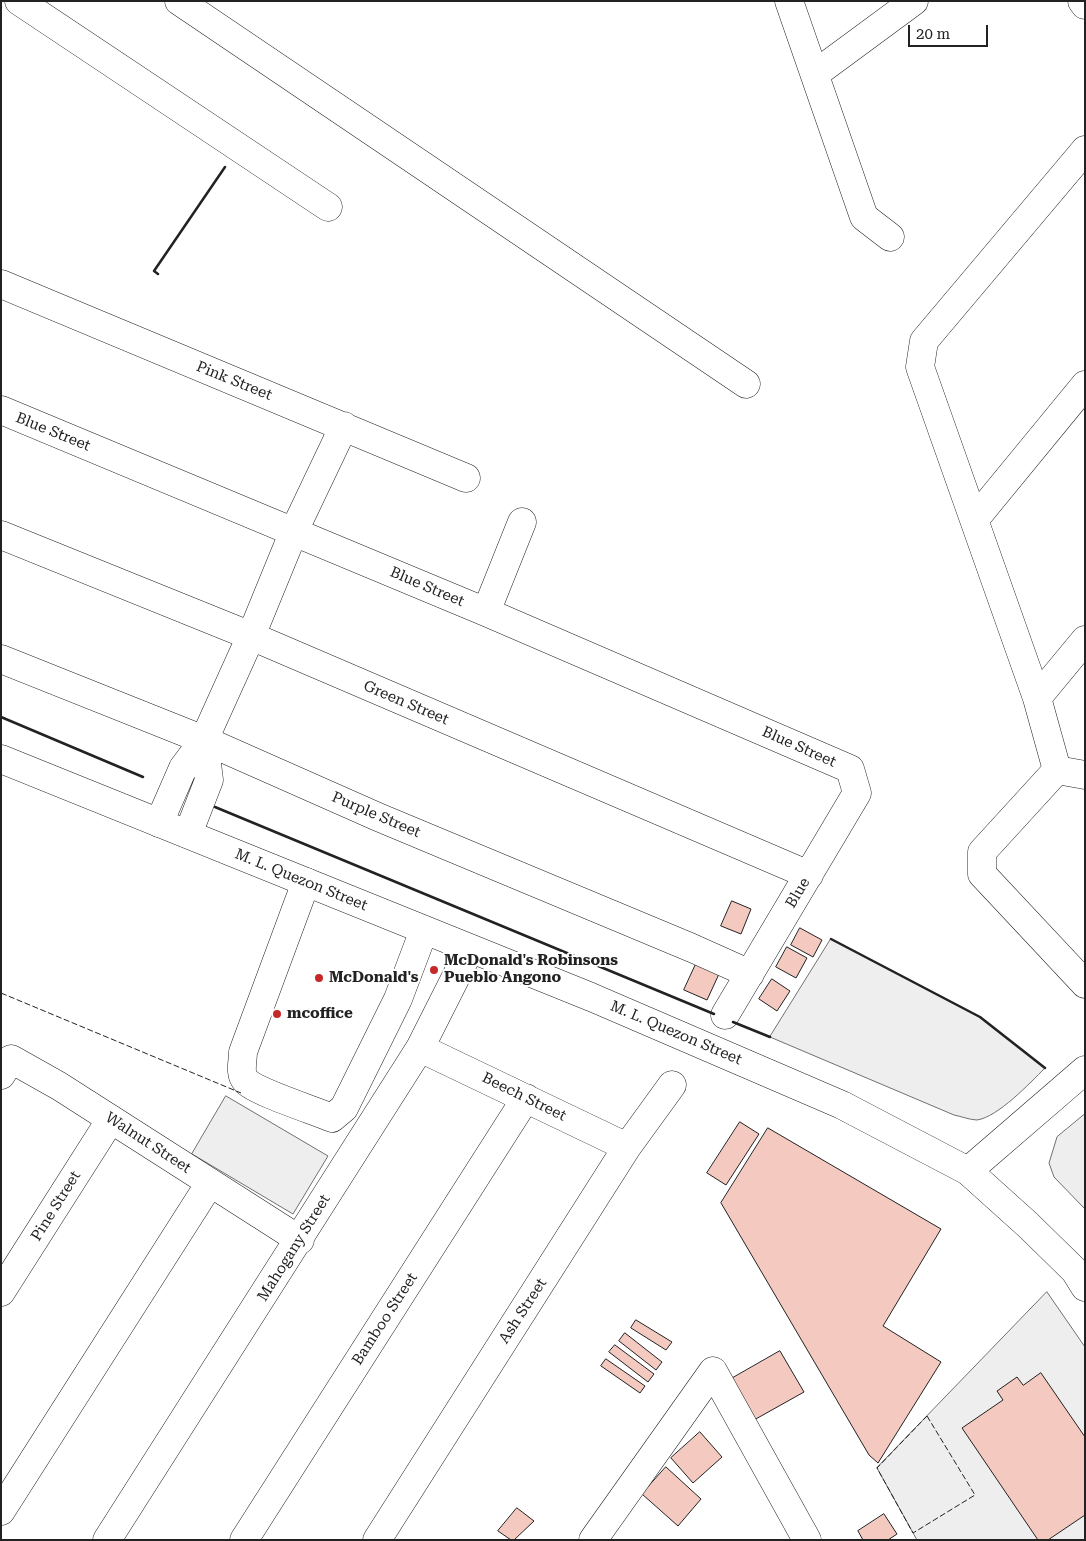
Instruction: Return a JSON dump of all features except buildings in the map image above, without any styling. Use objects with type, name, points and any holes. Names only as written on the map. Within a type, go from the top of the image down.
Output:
[{"type":"street","points":[[19,1],[328,206]]},
{"type":"street","points":[[179,1],[746,384]]},
{"type":"street","points":[[789,1],[864,217],[890,237]]},
{"type":"street","points":[[815,74],[914,1]]},
{"type":"street","points":[[1082,1],[1085,4]]},
{"type":"street","points":[[1057,770],[1037,698],[920,368],[924,340],[1085,150]]},
{"type":"street","name":"Pink Street","points":[[1,284],[466,478]]},
{"type":"street","points":[[975,519],[1085,385]]},
{"type":"street","name":"Blue Street","points":[[1,410],[486,612],[850,769]]},
{"type":"street","points":[[159,823],[182,768],[204,740],[251,636],[294,531],[344,426]]},
{"type":"street","points":[[486,612],[522,522]]},
{"type":"street","name":"Green Street","points":[[1,535],[251,636],[809,875]]},
{"type":"street","points":[[1037,698],[1085,640]]},
{"type":"street","name":"Purple Street","points":[[1,659],[204,740],[378,817],[750,974]]},
{"type":"street","points":[[188,834],[209,780],[204,740]]},
{"type":"street","name":"M. L. Quezon Street","points":[[1,759],[680,1034],[833,1101],[968,1171],[1075,1271],[1085,1287]]},
{"type":"street","name":"Blue","points":[[725,1015],[857,793],[850,769]]},
{"type":"street","points":[[1057,770],[1085,775]]},
{"type":"street","points":[[1057,770],[982,852],[974,878],[1085,984]]},
{"type":"street","points":[[306,882],[243,1052],[242,1073],[247,1082],[268,1093],[332,1118],[344,1108],[398,999],[424,930]]},
{"type":"street","name":"Mahogany Street","points":[[107,1540],[300,1240],[420,1048],[470,949]]},
{"type":"street","name":"Beech Street","points":[[420,1048],[627,1147]]},
{"type":"street","name":"Walnut Street","points":[[1,1075],[11,1059],[59,1086],[300,1240]]},
{"type":"street","points":[[968,1171],[1085,1070]]},
{"type":"street","name":"Ash Street","points":[[377,1540],[627,1147],[672,1085]]},
{"type":"street","name":"Bamboo Street","points":[[244,1540],[526,1098]]},
{"type":"street","name":"Pine Street","points":[[1,1292],[111,1120]]},
{"type":"street","points":[[1,1511],[210,1183]]},
{"type":"street","points":[[593,1540],[713,1371],[807,1540]]},
{"type":"shaded area","points":[[831,939],[980,1017],[1045,1068],[1004,1106],[985,1118],[974,1120],[954,1115],[770,1037]]},
{"type":"shaded area","points":[[226,1096],[328,1156],[293,1214],[192,1154]]},
{"type":"shaded area","points":[[1085,1114],[1085,1209],[1054,1177],[1049,1163],[1057,1137]]},
{"type":"shaded area","points":[[1047,1292],[1085,1347],[1085,1540],[917,1540],[877,1468]]},
{"type":"fence","points":[[1,993],[241,1093]]},
{"type":"fence","points":[[927,1416],[975,1495],[913,1533],[877,1468],[927,1416]]},
{"type":"wall","points":[[158,274],[154,271],[225,167]]},
{"type":"wall","points":[[1,717],[143,777]]},
{"type":"wall","points":[[215,807],[714,1014]]},
{"type":"wall","points":[[831,939],[980,1017],[1045,1068]]},
{"type":"wall","points":[[733,1022],[770,1037]]},
{"type":"place","name":"McDonald's Robinsons Pueblo Angono","points":[[434,970]]},
{"type":"place","name":"McDonald's","points":[[319,978]]},
{"type":"place","name":"mcoffice","points":[[277,1014]]}]
